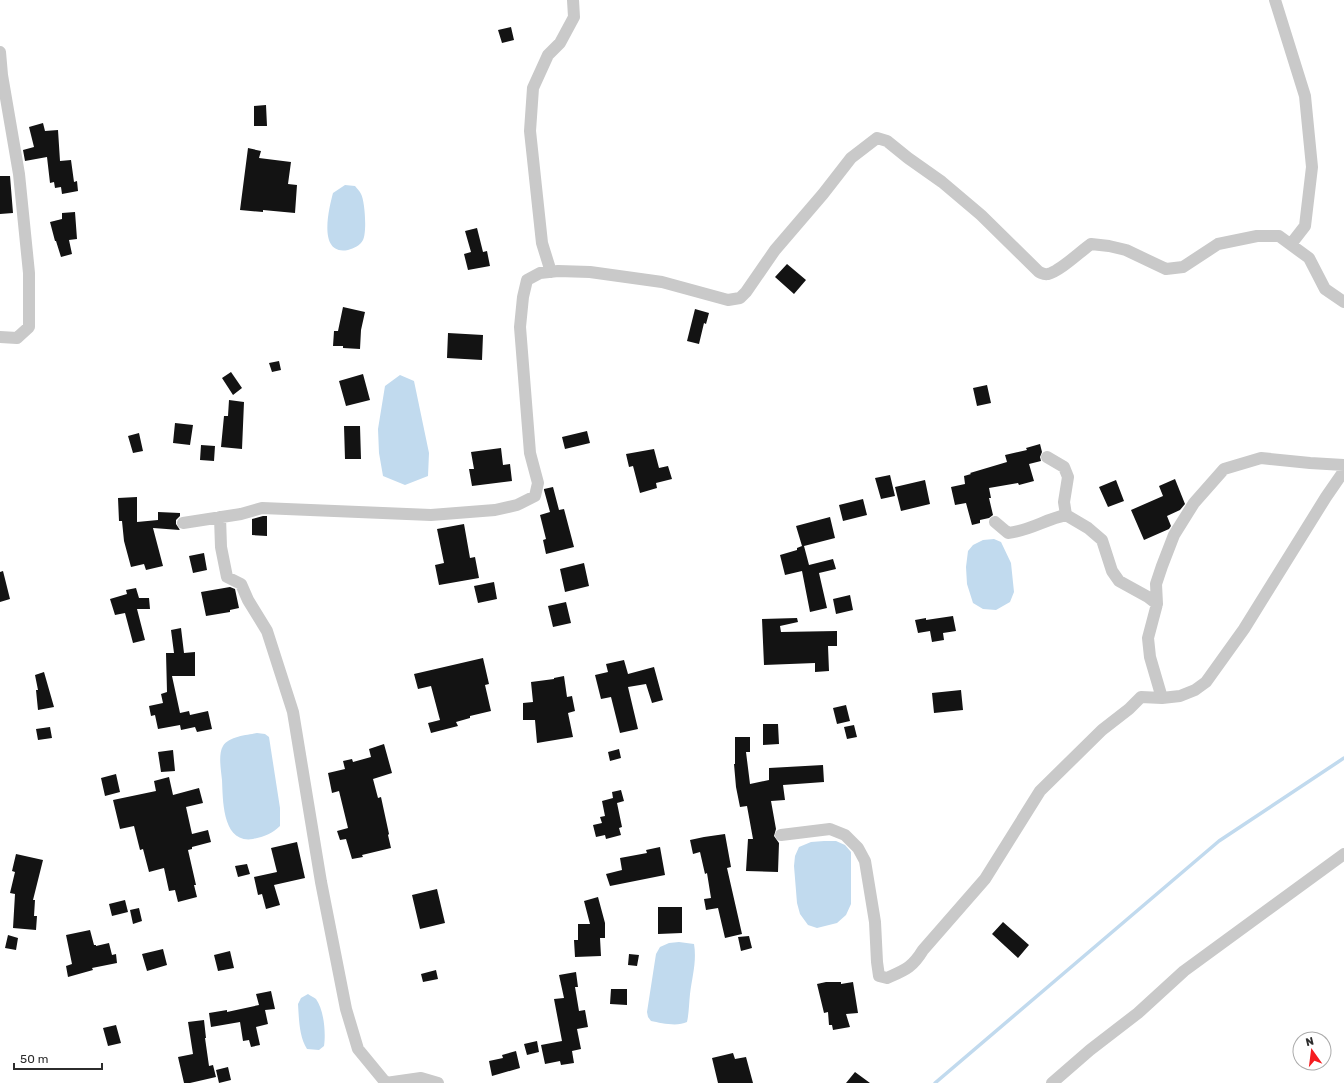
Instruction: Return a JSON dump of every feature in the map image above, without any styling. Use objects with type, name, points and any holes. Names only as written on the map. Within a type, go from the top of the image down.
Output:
[{"type":"street","points":[[551,272],[542,243],[530,130],[532,102],[534,88],[548,55],[560,43],[574,18],[573,0]]},
{"type":"street","points":[[1276,0],[1305,96],[1312,167],[1305,226],[1291,244]]},
{"type":"street","points":[[0,52],[1,75],[19,174],[29,273],[29,326],[17,338],[0,337]]},
{"type":"street","points":[[183,523],[241,514],[262,508],[430,515],[495,510],[517,504],[535,496],[538,483],[530,453],[520,327],[523,297],[527,280],[540,273],[590,272],[662,282],[728,300],[740,298],[746,292],[775,250],[823,194],[851,158],[877,138],[887,141],[942,182],[981,215],[1039,272],[1046,275],[1061,268],[1091,244],[1126,250],[1166,269],[1183,267],[1218,244],[1257,236],[1279,236],[1309,258],[1325,289],[1344,302]]},
{"type":"street","points":[[1047,457],[1064,467],[1068,477],[1064,502],[1066,516]]},
{"type":"street","points":[[1162,698],[1150,657],[1148,638],[1157,604],[1156,584],[1174,535],[1194,502],[1224,469],[1261,458],[1344,465]]},
{"type":"street","points":[[781,835],[830,829],[846,835],[858,848],[865,861],[876,922],[876,950],[879,976],[886,978],[904,970],[915,962],[923,950],[985,879],[1040,791],[1102,730],[1129,709],[1140,697],[1162,698],[1180,696],[1195,690],[1206,682],[1244,629],[1326,497],[1344,471]]},
{"type":"street","points":[[995,522],[1008,533],[1018,532],[1055,518],[1066,516],[1088,528],[1102,540],[1112,571],[1119,582],[1148,597],[1157,604]]},
{"type":"street","points":[[220,517],[221,547],[227,577],[241,584],[248,600],[267,631],[293,712],[321,882],[346,1009],[358,1049],[386,1083],[421,1078],[438,1083]]},
{"type":"street","points":[[1052,1083],[1090,1050],[1138,1013],[1184,971],[1344,854]]},
{"type":"water","points":[[345,185],[355,186],[361,193],[365,230],[362,242],[355,248],[338,250],[332,246],[329,239],[327,229],[329,209],[333,193]]},
{"type":"water","points":[[400,375],[414,381],[429,453],[428,476],[405,485],[383,476],[379,453],[378,429],[385,386]]},
{"type":"water","points":[[994,539],[1001,542],[1011,563],[1014,592],[1010,602],[996,610],[983,609],[973,603],[967,584],[966,567],[968,551],[973,545],[983,540]]},
{"type":"water","points":[[257,733],[265,734],[269,737],[280,808],[280,826],[265,836],[253,839],[243,839],[235,835],[226,819],[220,762],[221,749],[226,743],[234,738]]},
{"type":"water","points":[[836,841],[845,845],[851,852],[851,904],[846,915],[837,923],[817,928],[808,925],[800,914],[797,903],[794,866],[795,856],[799,847],[811,842]]},
{"type":"water","points":[[679,942],[694,944],[695,950],[695,963],[687,1022],[679,1024],[664,1024],[651,1021],[647,1012],[656,954],[660,947],[669,943]]},
{"type":"water","points":[[308,994],[316,999],[323,1015],[325,1041],[324,1046],[319,1050],[307,1049],[301,1033],[298,1004],[301,998]]},
{"type":"building","points":[[511,27],[514,40],[502,43],[498,30]]},
{"type":"building","points":[[266,105],[267,126],[254,126],[254,106]]},
{"type":"building","points":[[43,123],[45,131],[58,130],[60,161],[71,160],[74,182],[77,181],[78,191],[62,194],[61,187],[55,188],[54,182],[50,183],[47,157],[25,161],[23,150],[34,147],[29,127]]},
{"type":"building","points":[[248,148],[261,151],[259,158],[291,162],[288,184],[297,185],[295,213],[263,210],[263,212],[240,210]]},
{"type":"building","points":[[0,176],[10,176],[13,213],[0,214]]},
{"type":"building","points":[[75,212],[77,239],[69,240],[72,254],[61,257],[50,222],[62,219],[62,213]]},
{"type":"building","points":[[477,228],[483,252],[487,251],[490,266],[468,270],[464,254],[471,252],[465,231]]},
{"type":"building","points":[[787,264],[806,280],[794,294],[775,277]]},
{"type":"building","points":[[343,307],[365,312],[361,330],[360,349],[333,346],[334,331],[338,331]]},
{"type":"building","points":[[695,309],[709,313],[706,324],[704,323],[699,344],[687,341]]},
{"type":"building","points":[[448,333],[483,335],[482,360],[447,358]]},
{"type":"building","points":[[279,361],[281,370],[272,372],[269,363]]},
{"type":"building","points":[[231,372],[242,388],[233,395],[222,378]]},
{"type":"building","points":[[363,374],[370,400],[346,406],[339,381]]},
{"type":"building","points":[[987,385],[991,403],[977,406],[973,388]]},
{"type":"building","points":[[229,400],[244,402],[242,449],[221,447],[224,416],[228,416]]},
{"type":"building","points":[[175,423],[193,425],[190,445],[173,443]]},
{"type":"building","points":[[344,426],[360,426],[361,459],[345,459]]},
{"type":"building","points":[[587,431],[590,443],[565,449],[562,437]]},
{"type":"building","points":[[139,433],[143,451],[133,453],[128,436]]},
{"type":"building","points":[[1040,444],[1042,452],[1040,457],[1041,461],[1029,464],[1034,481],[1019,485],[1018,483],[989,488],[991,498],[989,498],[993,515],[989,518],[980,520],[980,523],[972,525],[966,503],[955,505],[951,487],[965,484],[964,476],[971,474],[970,473],[1007,462],[1005,455],[1027,450],[1026,448]]},
{"type":"building","points":[[201,445],[215,446],[214,461],[200,460]]},
{"type":"building","points":[[501,448],[503,465],[510,464],[512,481],[472,486],[469,469],[474,469],[471,452]]},
{"type":"building","points":[[654,449],[659,468],[668,466],[672,479],[656,483],[657,488],[640,493],[633,466],[629,467],[626,454]]},
{"type":"building","points":[[890,475],[895,496],[881,499],[875,478]]},
{"type":"building","points":[[1175,479],[1185,504],[1180,510],[1167,516],[1171,526],[1169,529],[1144,540],[1131,510],[1163,496],[1159,486]]},
{"type":"building","points":[[925,480],[930,504],[901,511],[895,487]]},
{"type":"building","points":[[1116,480],[1124,501],[1108,507],[1099,487]]},
{"type":"building","points":[[553,487],[559,510],[564,509],[574,547],[546,554],[543,540],[546,539],[540,515],[550,512],[544,489]]},
{"type":"building","points":[[137,497],[137,522],[158,520],[158,512],[180,513],[180,516],[176,520],[176,524],[180,530],[153,528],[163,566],[146,570],[144,564],[131,567],[124,541],[122,521],[119,521],[118,498]]},
{"type":"building","points":[[863,499],[867,515],[843,521],[839,505]]},
{"type":"building","points":[[267,516],[267,536],[252,535],[252,519]]},
{"type":"building","points":[[830,517],[835,538],[804,546],[809,565],[833,559],[836,569],[819,573],[827,608],[810,612],[802,571],[785,575],[780,555],[797,550],[797,548],[802,546],[796,526]]},
{"type":"building","points":[[464,524],[470,558],[475,557],[479,578],[439,585],[435,565],[444,563],[437,529]]},
{"type":"building","points":[[204,553],[207,570],[193,573],[189,556]]},
{"type":"building","points":[[584,563],[589,586],[565,592],[560,569]]},
{"type":"building","points":[[3,571],[10,599],[0,602],[0,572]]},
{"type":"building","points":[[494,582],[497,599],[478,603],[474,586]]},
{"type":"building","points":[[230,587],[235,589],[239,608],[230,610],[230,612],[206,616],[201,592]]},
{"type":"building","points":[[136,588],[139,598],[149,598],[150,609],[137,609],[145,640],[133,643],[125,613],[115,615],[110,599],[127,594],[126,590]]},
{"type":"building","points":[[850,595],[853,610],[836,614],[833,599]]},
{"type":"building","points":[[566,602],[571,623],[553,627],[548,606]]},
{"type":"building","points":[[953,616],[956,631],[943,633],[944,640],[932,642],[930,631],[918,633],[915,620]]},
{"type":"building","points":[[797,618],[798,622],[780,626],[781,632],[837,631],[837,646],[828,646],[829,671],[815,672],[815,663],[764,665],[762,619]]},
{"type":"building","points":[[181,628],[184,653],[195,652],[195,676],[172,676],[180,713],[189,711],[190,715],[208,711],[212,729],[197,732],[195,727],[181,730],[180,725],[158,729],[155,715],[151,716],[149,706],[163,703],[161,694],[167,692],[166,653],[174,653],[171,630]]},
{"type":"building","points":[[483,658],[489,684],[485,685],[491,711],[470,716],[470,718],[456,722],[458,726],[431,733],[428,723],[440,720],[431,686],[418,689],[414,674]]},
{"type":"building","points":[[624,660],[628,674],[654,667],[663,700],[652,703],[646,684],[628,687],[638,729],[620,733],[611,697],[601,699],[595,675],[608,672],[606,664]]},
{"type":"building","points":[[44,672],[54,707],[38,710],[36,690],[38,690],[35,675]]},
{"type":"building","points":[[564,676],[567,697],[572,696],[575,711],[568,713],[573,737],[537,743],[535,720],[523,720],[523,703],[533,702],[531,682]]},
{"type":"building","points":[[961,690],[963,710],[934,713],[932,693]]},
{"type":"building","points":[[846,705],[850,721],[837,724],[833,708]]},
{"type":"building","points":[[763,724],[778,724],[779,744],[763,745]]},
{"type":"building","points":[[854,725],[857,737],[847,739],[844,727]]},
{"type":"building","points":[[50,727],[52,738],[38,740],[36,729]]},
{"type":"building","points":[[735,737],[750,737],[750,752],[746,752],[750,784],[769,780],[769,768],[823,765],[824,782],[783,785],[785,800],[771,801],[776,829],[774,836],[779,843],[778,872],[746,871],[748,839],[753,839],[747,806],[740,807],[736,787],[734,764]]},
{"type":"building","points":[[384,744],[392,773],[373,779],[378,798],[381,797],[391,848],[352,859],[346,839],[340,840],[337,831],[348,828],[339,791],[332,793],[328,773],[345,769],[343,761],[352,759],[353,762],[371,757],[369,749]]},
{"type":"building","points":[[619,749],[621,758],[610,761],[608,752]]},
{"type":"building","points":[[173,750],[175,771],[161,772],[158,752]]},
{"type":"building","points":[[116,774],[120,792],[105,796],[101,778]]},
{"type":"building","points":[[169,777],[173,795],[199,788],[203,803],[186,807],[192,834],[208,830],[211,842],[192,847],[192,849],[188,850],[196,885],[194,885],[197,897],[178,902],[175,890],[169,891],[164,868],[149,872],[143,849],[140,850],[134,826],[120,829],[113,800],[156,791],[154,781]]},
{"type":"building","points":[[621,790],[624,801],[617,803],[622,827],[619,828],[621,835],[606,839],[605,835],[596,837],[593,825],[602,823],[600,817],[605,816],[602,801],[613,798],[612,792]]},
{"type":"building","points":[[725,834],[731,867],[727,868],[742,934],[725,938],[718,908],[706,910],[704,899],[711,898],[707,873],[705,874],[700,852],[693,854],[690,840]]},
{"type":"building","points":[[297,842],[305,878],[274,885],[280,905],[266,909],[262,894],[258,895],[254,877],[277,872],[271,848]]},
{"type":"building","points":[[660,847],[665,875],[610,886],[606,874],[622,870],[620,858],[647,853],[646,850]]},
{"type":"building","points":[[16,854],[43,860],[33,900],[35,900],[34,916],[37,916],[36,930],[13,928],[15,894],[10,893],[15,872],[12,871]]},
{"type":"building","points":[[247,864],[250,874],[238,877],[235,866]]},
{"type":"building","points":[[437,889],[445,923],[420,929],[412,895]]},
{"type":"building","points":[[598,897],[605,923],[605,938],[600,938],[601,956],[575,957],[574,940],[578,940],[578,924],[590,924],[584,901]]},
{"type":"building","points":[[125,900],[128,912],[112,916],[109,904]]},
{"type":"building","points":[[658,907],[682,907],[682,933],[658,934]]},
{"type":"building","points":[[139,908],[142,921],[133,924],[130,910]]},
{"type":"building","points":[[1003,922],[1029,945],[1018,958],[992,934]]},
{"type":"building","points":[[90,930],[94,945],[96,946],[109,943],[112,955],[116,954],[117,963],[92,968],[93,970],[68,977],[66,966],[72,964],[66,935]]},
{"type":"building","points":[[8,935],[18,938],[16,950],[5,948]]},
{"type":"building","points":[[749,936],[752,948],[741,951],[738,937]]},
{"type":"building","points":[[163,949],[167,965],[147,971],[142,954]]},
{"type":"building","points":[[230,951],[234,968],[218,971],[214,955]]},
{"type":"building","points":[[629,954],[639,955],[637,966],[628,965]]},
{"type":"building","points":[[436,970],[438,979],[423,982],[421,974]]},
{"type":"building","points":[[576,972],[578,987],[575,987],[579,1011],[585,1010],[588,1027],[577,1029],[581,1049],[572,1051],[574,1063],[561,1065],[560,1061],[545,1064],[541,1045],[562,1041],[554,999],[564,998],[559,975]]},
{"type":"building","points":[[826,982],[841,982],[841,984],[853,982],[858,1013],[846,1014],[850,1027],[833,1030],[832,1025],[829,1025],[828,1012],[824,1013],[817,984]]},
{"type":"building","points":[[611,989],[627,989],[627,1005],[610,1004]]},
{"type":"building","points":[[271,991],[275,1009],[265,1010],[268,1024],[256,1027],[260,1045],[251,1047],[249,1040],[243,1041],[240,1022],[211,1027],[209,1013],[227,1010],[227,1012],[259,1005],[256,994]]},
{"type":"building","points":[[204,1020],[209,1066],[213,1065],[216,1077],[184,1083],[178,1057],[193,1054],[188,1022]]},
{"type":"building","points":[[116,1025],[121,1043],[108,1046],[103,1028]]},
{"type":"building","points":[[537,1041],[539,1052],[527,1055],[524,1044]]},
{"type":"building","points":[[516,1051],[520,1068],[492,1076],[489,1061],[503,1058],[502,1055]]},
{"type":"building","points":[[733,1053],[735,1059],[746,1057],[753,1083],[718,1083],[712,1058]]},
{"type":"building","points":[[228,1067],[231,1080],[219,1083],[216,1070]]},
{"type":"building","points":[[855,1072],[870,1083],[846,1083]]},
{"type":"waterway","points":[[935,1083],[1219,841],[1344,758]]}]
